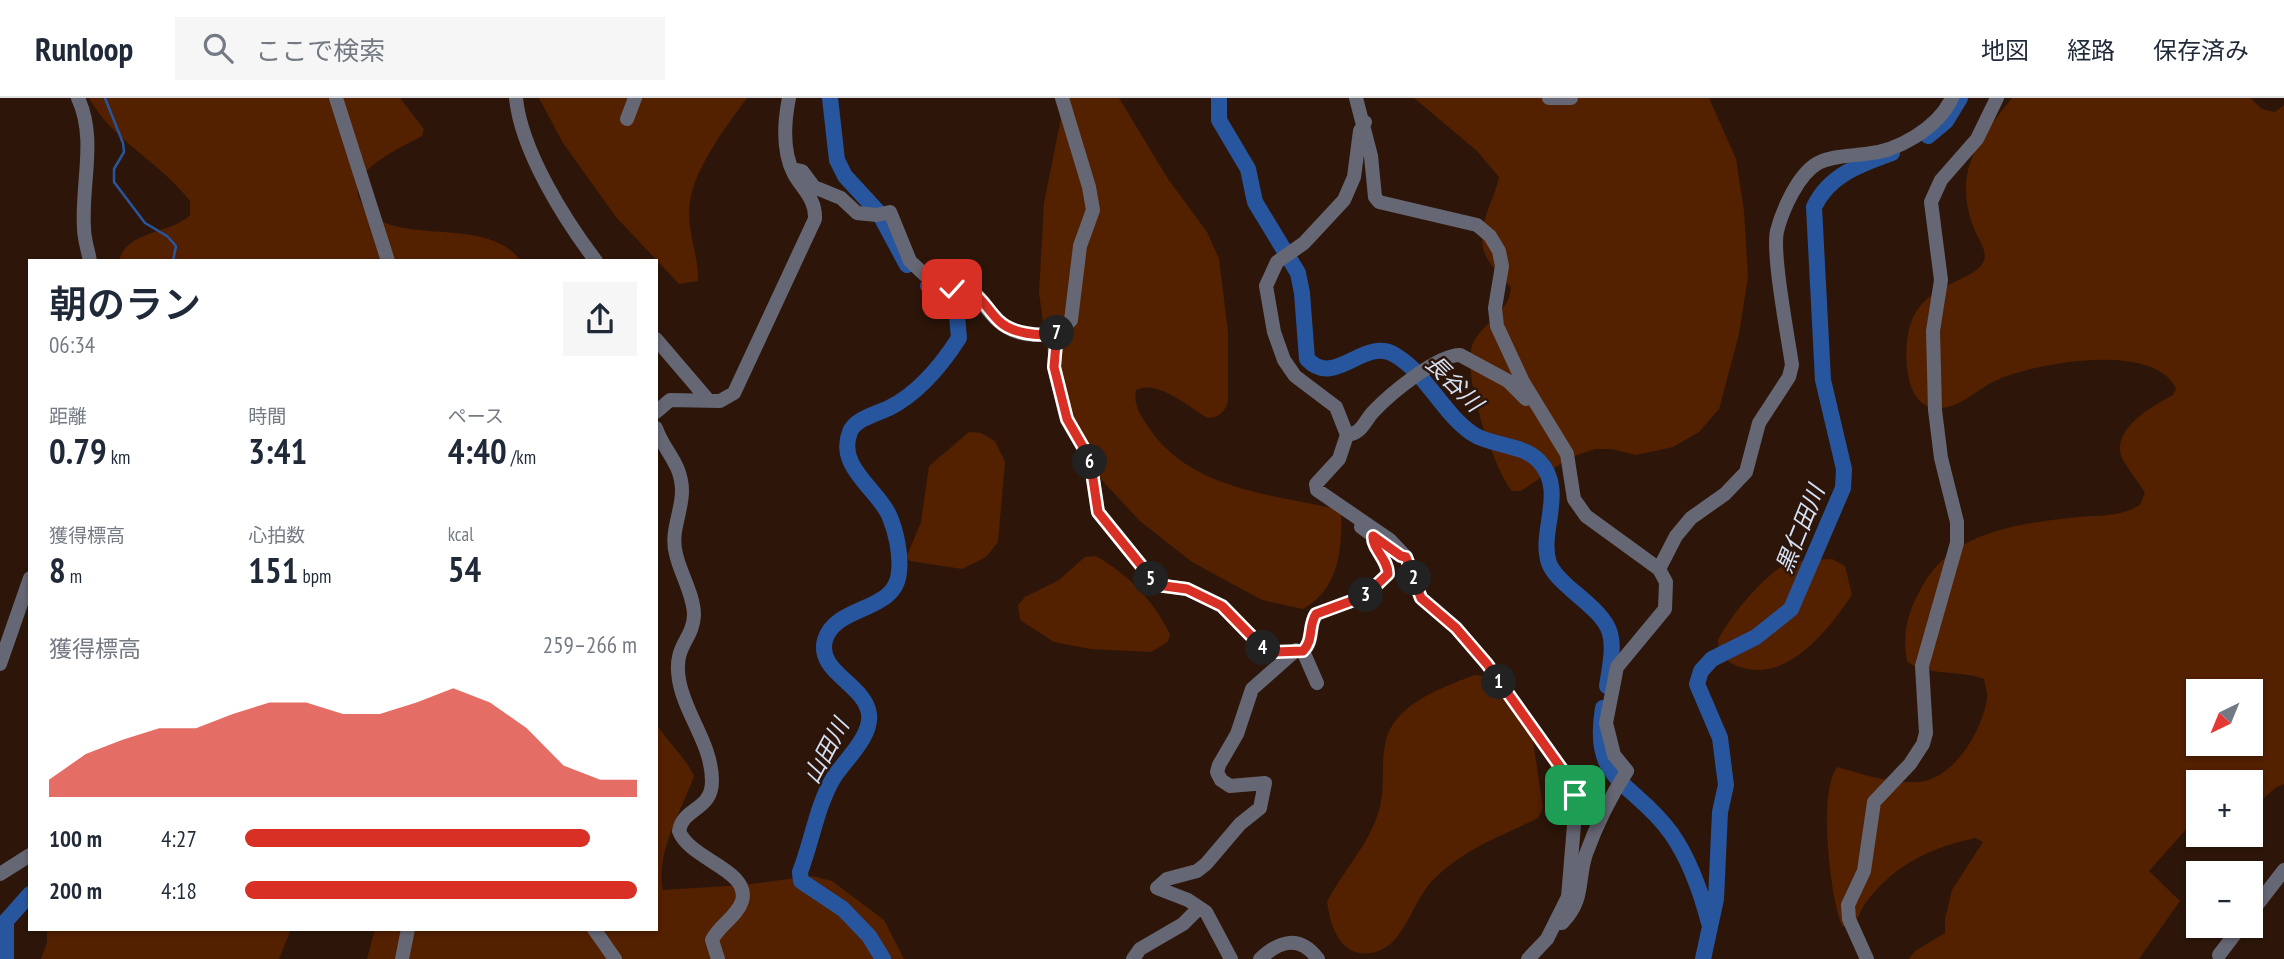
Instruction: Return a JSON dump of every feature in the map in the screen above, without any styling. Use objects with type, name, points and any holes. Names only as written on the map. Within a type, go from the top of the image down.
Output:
[{"type":"street","points":[[78,98],[87,121],[83,230],[90,259]]},
{"type":"street","points":[[336,98],[387,259]]},
{"type":"street","points":[[516,98],[519,121],[530,149],[560,205],[595,259]]},
{"type":"street","points":[[627,119],[635,98]]},
{"type":"street","points":[[658,410],[670,400],[727,399],[740,385],[815,219],[811,198],[792,169],[785,138],[789,98]]},
{"type":"street","points":[[792,169],[802,171],[814,187],[841,198],[856,213],[890,212],[910,261],[946,295],[956,288],[973,292],[1007,327],[1037,335],[1057,332],[1071,320],[1080,246],[1093,210],[1089,187],[1062,98]]},
{"type":"street","points":[[1356,98],[1365,122],[1375,197],[1379,202],[1477,225],[1490,236],[1499,251],[1502,266],[1494,308],[1497,326],[1523,382],[1567,454],[1572,490],[1579,508],[1659,569],[1666,582],[1665,609],[1618,667],[1606,723],[1609,743],[1627,771],[1587,853],[1580,875],[1582,890],[1574,909],[1555,926],[1528,959]]},
{"type":"street","points":[[1549,98],[1571,98]]},
{"type":"street","points":[[1659,569],[1676,536],[1691,518],[1725,494],[1746,472],[1759,423],[1789,377],[1791,365],[1776,240],[1793,190],[1818,163],[1854,153],[1865,155],[1914,136],[1942,113],[1952,98]]},
{"type":"street","points":[[1867,959],[1849,919],[1848,905],[1864,871],[1874,802],[1910,764],[1923,744],[1926,733],[1922,666],[1957,542],[1957,522],[1941,458],[1935,410],[1934,331],[1941,280],[1931,202],[1941,180],[1976,139],[1997,98]]},
{"type":"street","points":[[1365,122],[1360,131],[1354,177],[1344,200],[1290,255],[1271,270],[1266,286],[1274,332],[1289,369],[1336,407],[1347,436],[1339,459],[1316,484],[1319,493],[1390,540],[1406,557],[1421,598],[1456,628],[1487,664],[1571,782],[1575,813],[1571,880],[1568,897],[1555,926]]},
{"type":"street","points":[[1057,332],[1054,367],[1067,419],[1090,459],[1098,512],[1157,585],[1187,589],[1222,606],[1264,649],[1275,652],[1300,650]]},
{"type":"street","points":[[658,341],[709,401]]},
{"type":"street","points":[[1347,436],[1359,432],[1377,408],[1418,375],[1454,355],[1460,355],[1508,381],[1542,412]]},
{"type":"street","points":[[658,432],[679,472],[682,492],[674,538],[675,551],[694,615],[690,631],[679,648],[678,679],[682,697],[702,739],[710,764],[712,782],[709,796],[703,805],[685,817],[679,831],[691,850],[730,873],[742,890],[742,900],[733,917],[712,940],[718,959]]},
{"type":"street","points":[[1326,498],[1330,505],[1406,557]]},
{"type":"street","points":[[1231,959],[1209,918],[1199,908],[1188,900],[1157,888],[1167,879],[1197,871],[1263,803],[1265,783],[1230,786],[1221,780],[1219,765],[1237,734],[1252,689],[1310,642],[1312,621],[1316,614],[1365,596],[1388,574],[1386,564],[1372,541],[1373,536]]},
{"type":"street","points":[[0,664],[28,584]]},
{"type":"street","points":[[1300,650],[1317,683]]},
{"type":"street","points":[[0,874],[28,856]]},
{"type":"street","points":[[2263,897],[2284,870]]},
{"type":"street","points":[[1133,959],[1140,949],[1183,924],[1199,908]]},
{"type":"street","points":[[402,959],[408,931]]},
{"type":"street","points":[[595,931],[615,959]]},
{"type":"street","points":[[2219,955],[2232,938]]},
{"type":"street","points":[[1260,959],[1274,948],[1294,941],[1303,943],[1318,959]]},
{"type":"shaded area","points":[[89,98],[400,98],[424,129],[422,136],[379,161],[361,178],[357,188],[359,198],[371,215],[389,224],[411,229],[460,233],[483,238],[504,246],[519,259],[120,259],[131,243],[172,226],[190,215],[190,201],[99,113]]},
{"type":"shaded area","points":[[539,98],[747,98],[710,152],[695,182],[689,221],[698,281],[679,284],[616,217],[563,143]]},
{"type":"shaded area","points":[[1065,98],[1119,98],[1168,179],[1207,232],[1219,259],[1228,332],[1228,402],[1219,415],[1208,418],[1163,391],[1154,388],[1136,390],[1136,404],[1147,425],[1165,447],[1185,464],[1209,477],[1261,493],[1341,510],[1341,539],[1332,579],[1325,590],[1303,609],[1262,600],[1192,562],[1140,521],[1097,475],[1050,370],[1039,293],[1044,203]]},
{"type":"shaded area","points":[[1414,98],[1709,98],[1736,159],[1744,211],[1748,277],[1739,334],[1719,409],[1699,432],[1673,447],[1636,455],[1611,449],[1595,449],[1569,458],[1521,491],[1512,491],[1496,461],[1480,418],[1471,373],[1474,341],[1506,304],[1511,288],[1492,266],[1483,248],[1485,217],[1499,177],[1477,151]]},
{"type":"shaded area","points":[[2012,98],[2250,98],[2262,109],[2275,112],[2284,105],[2284,784],[2263,799],[2263,770],[2186,770],[2186,829],[2149,871],[2180,901],[2139,959],[1909,959],[1915,951],[1945,933],[1945,919],[1952,890],[1983,842],[1975,838],[1944,847],[1902,867],[1864,904],[1849,928],[1842,926],[1833,892],[1827,821],[1831,780],[1837,767],[1897,781],[1917,782],[1930,779],[1943,773],[1964,752],[1984,713],[1987,698],[1984,679],[1923,669],[1907,661],[1905,641],[1908,622],[1913,604],[1923,585],[1936,567],[1952,552],[1991,533],[2034,523],[2118,514],[2140,505],[2145,493],[2123,460],[2120,449],[2122,439],[2134,421],[2173,395],[2176,389],[2164,374],[2144,365],[2119,360],[2091,360],[2035,368],[2011,375],[1949,407],[1929,407],[1919,400],[1908,376],[1907,347],[1911,323],[1918,309],[1928,299],[1939,290],[1972,273],[1984,260],[1983,248],[1968,206],[1966,188],[1973,156],[1989,128]]},
{"type":"shaded area","points":[[969,432],[981,433],[995,441],[1005,462],[998,542],[986,557],[962,569],[910,561],[906,558],[921,522],[929,466]]},
{"type":"shaded area","points":[[1096,556],[1119,571],[1148,599],[1170,634],[1168,642],[1151,652],[1090,649],[1054,642],[1020,620],[1018,605],[1025,597],[1059,580],[1085,557]]},
{"type":"shaded area","points":[[1832,559],[1845,566],[1852,595],[1831,623],[1805,650],[1774,667],[1758,670],[1740,667],[1724,658],[1718,640],[1744,602],[1761,583],[1778,569],[1791,563]]},
{"type":"shaded area","points":[[1474,675],[1491,677],[1531,727],[1543,808],[1538,818],[1473,850],[1436,877],[1419,899],[1405,926],[1387,947],[1374,952],[1359,953],[1351,950],[1336,933],[1327,902],[1366,841],[1376,819],[1381,800],[1385,745],[1389,731],[1397,719],[1419,700]]},
{"type":"shaded area","points":[[658,726],[694,776],[666,847],[663,890],[743,885],[812,876],[832,881],[884,920],[904,959],[367,959],[374,931],[658,931]]},
{"type":"shaded area","points":[[47,931],[290,931],[279,959],[41,959],[47,943]]},
{"type":"waterway","points":[[105,98],[124,152],[114,169],[114,182],[145,223],[167,236],[176,246],[173,259]]},
{"type":"waterway","name":"山田川","points":[[830,98],[837,160],[845,176],[879,213],[907,265]]},
{"type":"waterway","name":"長谷川","points":[[1219,98],[1219,120],[1248,169],[1255,202],[1298,273],[1307,359],[1318,367],[1328,368],[1372,352],[1383,351],[1395,355],[1416,372],[1452,415],[1473,434],[1524,451],[1538,460],[1547,472],[1551,484],[1547,538],[1549,563],[1559,578],[1598,613],[1610,632],[1612,653],[1607,686]]},
{"type":"waterway","name":"黒仁田川","points":[[1928,136],[1946,121],[1960,98]]},
{"type":"waterway","name":"黒仁田川","points":[[1703,959],[1716,899],[1720,812],[1726,785],[1720,738],[1697,684],[1701,671],[1712,659],[1756,637],[1791,609],[1843,488],[1844,469],[1823,380],[1814,207],[1828,187],[1847,172],[1892,153]]},
{"type":"waterway","name":"山田川","points":[[883,959],[869,936],[843,909],[801,881],[800,872],[828,788],[862,739],[869,722],[866,704],[828,661],[824,651],[825,640],[831,628],[841,620],[888,595],[899,572],[897,543],[889,515],[853,466],[848,456],[847,444],[850,432],[856,424],[900,402],[920,387],[945,359],[959,338],[957,316],[928,286]]},
{"type":"waterway","name":"長谷川","points":[[1603,708],[1601,733],[1603,752],[1609,767],[1618,780],[1657,816],[1678,843],[1694,876],[1709,923]]},
{"type":"waterway","points":[[6,959],[6,921],[28,896]]},
{"type":"route","points":[[952,289],[973,292],[979,296],[999,322],[1007,327],[1037,335],[1057,332],[1054,367],[1067,419],[1090,459],[1098,512],[1157,585],[1187,589],[1222,606],[1231,612],[1264,649],[1275,652],[1303,651],[1310,642],[1312,621],[1316,614],[1324,609],[1354,602],[1385,579],[1388,570],[1372,541],[1373,536],[1402,557],[1406,557],[1421,598],[1456,628],[1487,664],[1571,782],[1575,795]]}]
